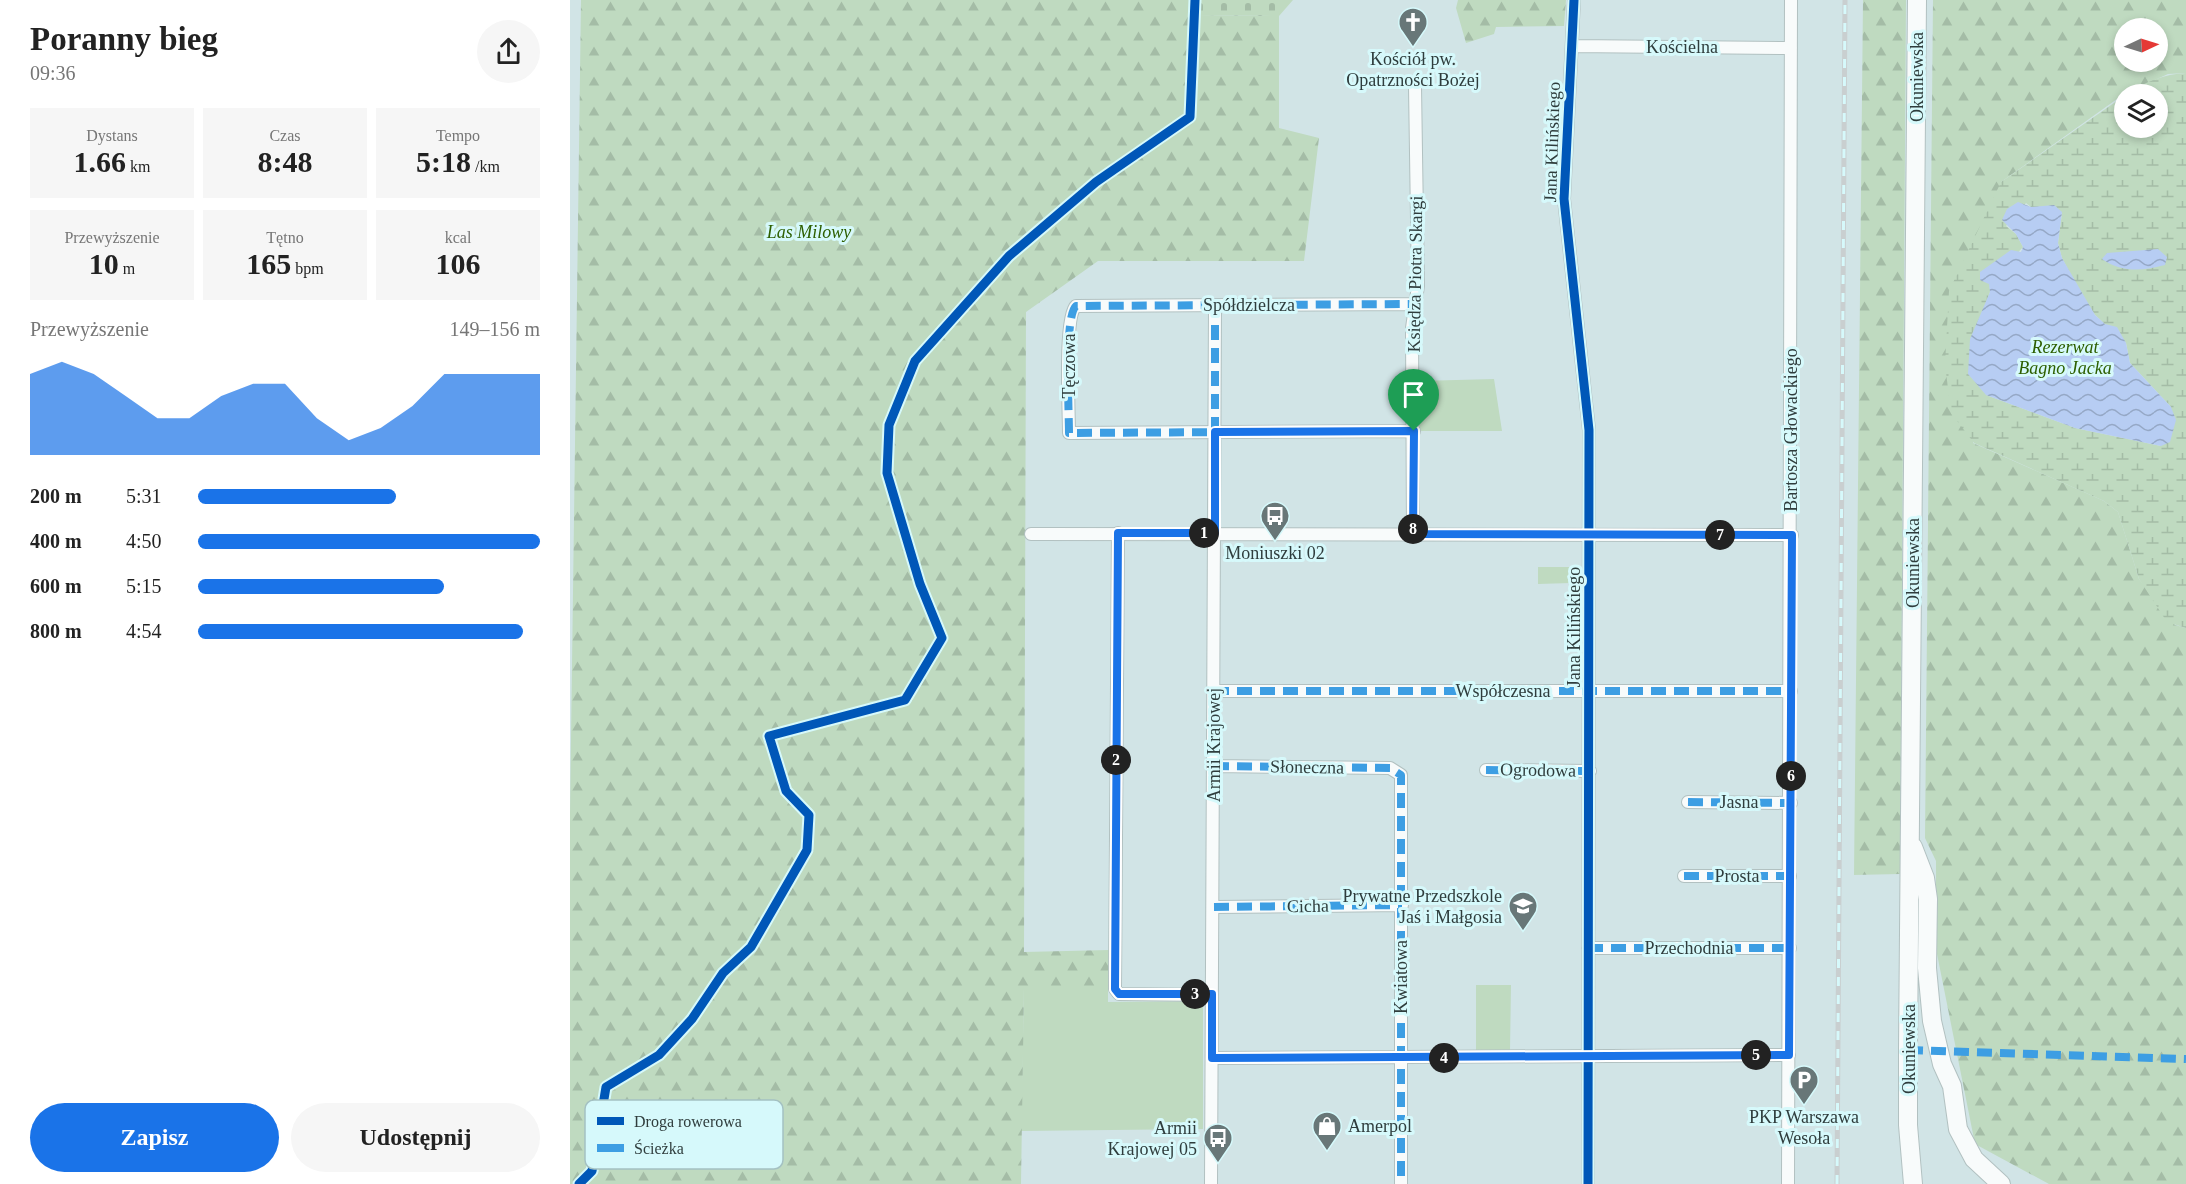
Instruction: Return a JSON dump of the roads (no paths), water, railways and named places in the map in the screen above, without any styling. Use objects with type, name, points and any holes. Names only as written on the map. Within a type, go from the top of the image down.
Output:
[{"type":"main road","name":"Okuniewska","points":[[1913,1184],[1908,1125],[1917,0]]},
{"type":"main road","points":[[1910,842],[1925,878],[1927,968],[1932,1021],[1942,1064],[1952,1086],[1958,1129],[1974,1159],[2001,1184]]},
{"type":"main road","name":"Okuniewska","points":[[1900,1184],[1908,1125]]},
{"type":"street","name":"Jana Kilińskiego","points":[[1574,0],[1564,199],[1589,430],[1588,1184]]},
{"type":"street","name":"Bartosza Głowackiego","points":[[1788,1184],[1792,535],[1791,0]]},
{"type":"street","name":"Kościelna","points":[[1572,46],[1791,48]]},
{"type":"street","name":"Księdza Piotra Skargi","points":[[1413,534],[1413,328],[1418,286],[1415,86]]},
{"type":"street","name":"Spółdzielcza","points":[[1081,305],[1416,304]]},
{"type":"street","name":"Tęczowa","points":[[1081,305],[1072,309],[1070,317],[1069,433],[1215,432]]},
{"type":"street","name":"Armii Krajowej","points":[[1211,1184],[1215,306]]},
{"type":"street","points":[[1215,432],[1414,431]]},
{"type":"street","points":[[1118,533],[1115,989],[1119,994],[1212,994]]},
{"type":"street","points":[[1031,534],[1792,535]]},
{"type":"street","name":"Współczesna","points":[[1214,691],[1791,691]]},
{"type":"street","name":"Słoneczna","points":[[1214,766],[1390,768],[1399,772]]},
{"type":"street","name":"Ogrodowa","points":[[1486,770],[1590,771]]},
{"type":"street","name":"Kwiatowa","points":[[1399,772],[1403,781],[1401,1184]]},
{"type":"street","name":"Jasna","points":[[1688,802],[1791,803]]},
{"type":"street","name":"Prosta","points":[[1684,876],[1790,876]]},
{"type":"street","name":"Cicha","points":[[1214,907],[1402,905]]},
{"type":"street","name":"Przechodnia","points":[[1588,948],[1790,948]]},
{"type":"street","points":[[1212,1058],[1789,1055]]},
{"type":"water","points":[[2018,202],[2031,207],[2054,205],[2062,212],[2058,243],[2062,258],[2095,315],[2105,324],[2117,327],[2126,343],[2130,363],[2171,407],[2176,420],[2170,442],[2161,446],[2075,428],[1986,395],[1968,374],[1970,339],[1990,292],[1989,284],[1980,280],[1980,272],[2011,250],[2021,252],[2023,247],[2016,234],[2002,220],[2007,209]]},
{"type":"water","points":[[2158,249],[2167,257],[2165,265],[2149,269],[2125,269],[2102,259],[2107,253]]},
{"type":"railway","points":[[1837,1184],[1845,0]]},
{"type":"place","name":"Kościół pw. Opatrzności Bożej","points":[[1413,48]]},
{"type":"place","name":"Moniuszki 02","points":[[1275,542]]},
{"type":"place","name":"Prywatne Przedszkole Jaś i Małgosia","points":[[1523,932]]},
{"type":"place","name":"PKP Warszawa Wesoła","points":[[1804,1106]]},
{"type":"place","name":"Amerpol","points":[[1327,1152]]},
{"type":"place","name":"Armii Krajowej 05","points":[[1218,1164]]},
{"type":"park label","name":"Las Milowy","points":[[809,232]]},
{"type":"park label","name":"Rezerwat Bagno Jacka","points":[[2065,357]]}]
